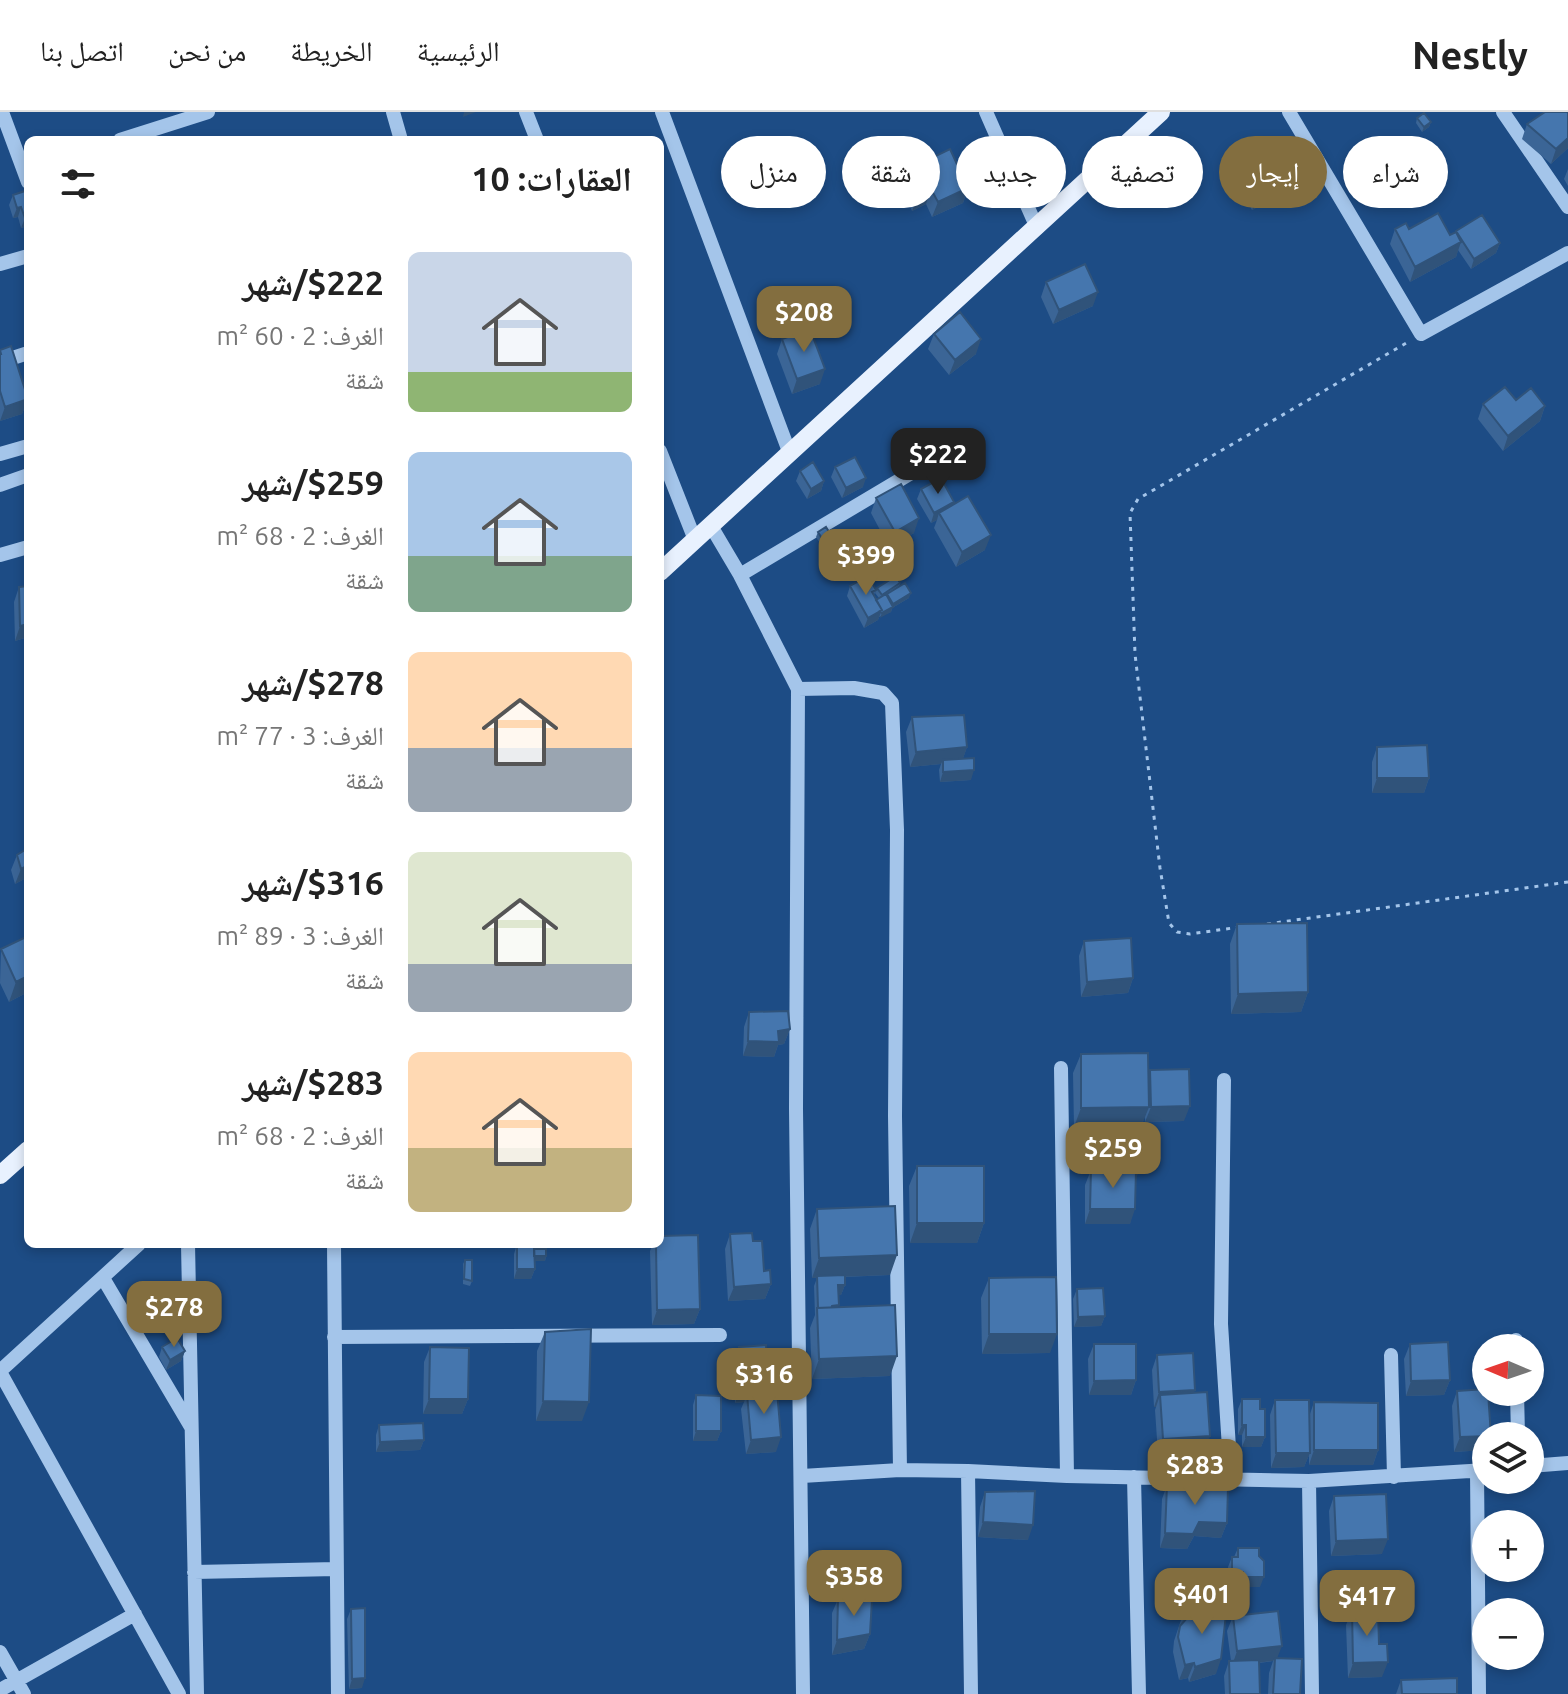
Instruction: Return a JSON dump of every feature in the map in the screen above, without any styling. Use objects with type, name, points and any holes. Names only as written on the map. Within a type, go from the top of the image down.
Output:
[{"type":"main road","points":[[664,568],[1161,112]]},
{"type":"main road","points":[[0,1175],[24,1154]]},
{"type":"street","points":[[2,112],[24,167]]},
{"type":"street","points":[[133,136],[208,112]]},
{"type":"street","points":[[393,112],[400,136]]},
{"type":"street","points":[[526,112],[535,136]]},
{"type":"street","points":[[662,112],[790,454]]},
{"type":"street","points":[[986,112],[1037,228]]},
{"type":"street","points":[[1289,112],[1421,334],[1568,253]]},
{"type":"street","points":[[1503,112],[1568,207]]},
{"type":"street","points":[[0,264],[24,257]]},
{"type":"street","points":[[0,362],[24,354]]},
{"type":"street","points":[[740,575],[965,441]]},
{"type":"street","points":[[0,454],[24,447]]},
{"type":"street","points":[[664,461],[695,540]]},
{"type":"street","points":[[0,485],[24,476]]},
{"type":"street","points":[[711,526],[740,575],[798,689],[796,1109],[803,1694]]},
{"type":"street","points":[[0,555],[24,548]]},
{"type":"street","points":[[798,689],[854,688],[883,693],[892,703],[895,717],[895,1116],[900,1470]]},
{"type":"street","points":[[1061,1068],[1067,1476]]},
{"type":"street","points":[[1224,1080],[1221,1324],[1231,1479]]},
{"type":"street","points":[[135,1248],[0,1372],[179,1694]]},
{"type":"street","points":[[188,1248],[197,1694]]},
{"type":"street","points":[[334,1248],[338,1694]]},
{"type":"street","points":[[103,1278],[192,1428]]},
{"type":"street","points":[[334,1337],[720,1335]]},
{"type":"street","points":[[1391,1355],[1394,1477]]},
{"type":"street","points":[[1544,1465],[1568,1463]]},
{"type":"street","points":[[802,1476],[900,1470],[1309,1481],[1472,1471]]},
{"type":"street","points":[[968,1471],[971,1694]]},
{"type":"street","points":[[1134,1477],[1139,1694]]},
{"type":"street","points":[[1309,1481],[1312,1694]]},
{"type":"street","points":[[1479,1694],[1482,1494]]},
{"type":"street","points":[[194,1572],[336,1569]]},
{"type":"street","points":[[0,1690],[20,1688],[135,1614]]},
{"type":"street","points":[[0,1652],[20,1688]]},
{"type":"path","points":[[1421,334],[1138,499],[1133,505],[1130,513],[1135,654],[1169,923],[1177,932],[1190,934],[1568,882]]},
{"type":"building","points":[[1545,112],[1568,112],[1568,138],[1556,149],[1527,124]]},
{"type":"building","points":[[1424,113],[1431,122],[1424,127],[1417,118]]},
{"type":"building","points":[[950,149],[956,162],[956,194],[940,201],[940,154]]},
{"type":"building","points":[[24,191],[24,215],[21,207],[17,208],[13,195]]},
{"type":"building","points":[[1438,213],[1450,235],[1456,232],[1461,242],[1415,267],[1395,229],[1406,223],[1409,229]]},
{"type":"building","points":[[1482,215],[1500,243],[1474,259],[1456,231]]},
{"type":"building","points":[[1085,264],[1098,292],[1059,310],[1046,282]]},
{"type":"building","points":[[960,312],[981,339],[955,360],[934,334]]},
{"type":"building","points":[[810,329],[825,369],[797,379],[782,339]]},
{"type":"building","points":[[11,346],[24,387],[24,400],[5,407],[0,391],[0,350]]},
{"type":"building","points":[[1505,387],[1516,400],[1531,388],[1545,406],[1508,436],[1483,404]]},
{"type":"building","points":[[855,457],[866,478],[846,488],[835,467]]},
{"type":"building","points":[[813,462],[824,481],[811,489],[800,471]]},
{"type":"building","points":[[941,478],[954,502],[934,513],[921,489]]},
{"type":"building","points":[[901,484],[919,518],[895,532],[876,498]]},
{"type":"building","points":[[968,496],[991,535],[962,552],[939,513]]},
{"type":"building","points":[[826,527],[831,535],[823,540],[818,532]]},
{"type":"building","points":[[868,576],[882,610],[868,618],[850,586]]},
{"type":"building","points":[[896,576],[900,583],[882,595],[877,588]]},
{"type":"building","points":[[905,583],[911,593],[893,604],[887,594]]},
{"type":"building","points":[[24,586],[24,625],[20,626],[19,587]]},
{"type":"building","points":[[886,594],[893,607],[882,613],[876,600]]},
{"type":"building","points":[[964,715],[967,747],[916,752],[912,717]]},
{"type":"building","points":[[1427,745],[1429,778],[1377,778],[1377,747]]},
{"type":"building","points":[[974,758],[974,770],[943,772],[943,760]]},
{"type":"building","points":[[24,851],[24,867],[21,869],[17,855]]},
{"type":"building","points":[[1307,923],[1308,992],[1238,994],[1237,924]]},
{"type":"building","points":[[24,938],[24,978],[16,982],[1,949]]},
{"type":"building","points":[[1131,938],[1133,978],[1087,982],[1084,941]]},
{"type":"building","points":[[788,1011],[790,1029],[778,1031],[779,1042],[748,1041],[749,1012]]},
{"type":"building","points":[[1148,1053],[1149,1107],[1081,1108],[1081,1054]]},
{"type":"building","points":[[1189,1069],[1190,1106],[1151,1107],[1150,1070]]},
{"type":"building","points":[[1139,1134],[1141,1167],[1103,1168],[1102,1136]]},
{"type":"building","points":[[917,1166],[984,1166],[984,1223],[917,1223]]},
{"type":"building","points":[[1091,1170],[1136,1170],[1135,1209],[1090,1209]]},
{"type":"building","points":[[895,1206],[897,1255],[819,1258],[817,1209]]},
{"type":"building","points":[[752,1233],[753,1241],[762,1241],[764,1271],[770,1270],[771,1284],[734,1287],[730,1234]]},
{"type":"building","points":[[698,1235],[700,1309],[657,1310],[656,1248],[664,1248],[664,1236]]},
{"type":"building","points":[[517,1248],[534,1248],[535,1269],[517,1269]]},
{"type":"building","points":[[534,1249],[546,1249],[546,1256],[534,1256]]},
{"type":"building","points":[[465,1260],[472,1260],[472,1281],[464,1279]]},
{"type":"building","points":[[845,1275],[845,1285],[838,1285],[839,1305],[818,1308],[817,1276]]},
{"type":"building","points":[[1056,1277],[1057,1334],[989,1334],[989,1278]]},
{"type":"building","points":[[1103,1288],[1105,1316],[1078,1317],[1077,1289]]},
{"type":"building","points":[[895,1305],[897,1356],[819,1359],[817,1308]]},
{"type":"building","points":[[591,1329],[589,1402],[543,1401],[545,1332]]},
{"type":"building","points":[[177,1338],[185,1351],[170,1360],[162,1347]]},
{"type":"building","points":[[1448,1342],[1450,1380],[1411,1381],[1410,1344]]},
{"type":"building","points":[[1094,1344],[1136,1344],[1136,1380],[1094,1381]]},
{"type":"building","points":[[766,1345],[769,1386],[741,1388],[739,1347]]},
{"type":"building","points":[[430,1347],[469,1348],[468,1399],[429,1399]]},
{"type":"building","points":[[1193,1353],[1195,1390],[1159,1392],[1157,1355]]},
{"type":"building","points":[[1472,1390],[1472,1406],[1489,1406],[1490,1422],[1472,1422],[1472,1437],[1460,1437],[1457,1391]]},
{"type":"building","points":[[777,1391],[781,1437],[751,1440],[747,1394]]},
{"type":"building","points":[[1207,1392],[1210,1436],[1163,1439],[1160,1395]]},
{"type":"building","points":[[696,1395],[721,1396],[721,1431],[696,1431]]},
{"type":"building","points":[[1242,1399],[1260,1399],[1260,1409],[1265,1409],[1265,1437],[1246,1437],[1246,1425],[1242,1425]]},
{"type":"building","points":[[1275,1400],[1309,1400],[1310,1453],[1276,1453]]},
{"type":"building","points":[[1314,1402],[1378,1403],[1378,1450],[1314,1450]]},
{"type":"building","points":[[423,1423],[424,1440],[380,1442],[379,1425]]},
{"type":"building","points":[[1167,1485],[1228,1487],[1227,1523],[1199,1522],[1193,1534],[1165,1533]]},
{"type":"building","points":[[1035,1491],[1033,1525],[983,1522],[985,1492]]},
{"type":"building","points":[[1386,1494],[1388,1539],[1336,1541],[1334,1496]]},
{"type":"building","points":[[1238,1548],[1259,1548],[1259,1556],[1264,1561],[1264,1577],[1243,1577],[1243,1572],[1232,1572],[1232,1557],[1238,1557]]},
{"type":"building","points":[[838,1599],[872,1599],[870,1634],[837,1640]]},
{"type":"building","points":[[1211,1604],[1212,1612],[1226,1614],[1221,1659],[1195,1667],[1194,1663],[1185,1665],[1178,1637],[1180,1626],[1187,1618],[1184,1611]]},
{"type":"building","points":[[365,1608],[365,1678],[352,1679],[351,1609]]},
{"type":"building","points":[[1378,1609],[1379,1644],[1387,1644],[1388,1662],[1353,1663],[1352,1610]]},
{"type":"building","points":[[1278,1611],[1282,1646],[1237,1651],[1233,1616]]},
{"type":"building","points":[[1275,1658],[1302,1659],[1300,1694],[1273,1694]]},
{"type":"building","points":[[1259,1660],[1260,1694],[1230,1694],[1229,1661]]},
{"type":"building","points":[[1457,1678],[1457,1694],[1402,1694],[1401,1680]]}]
